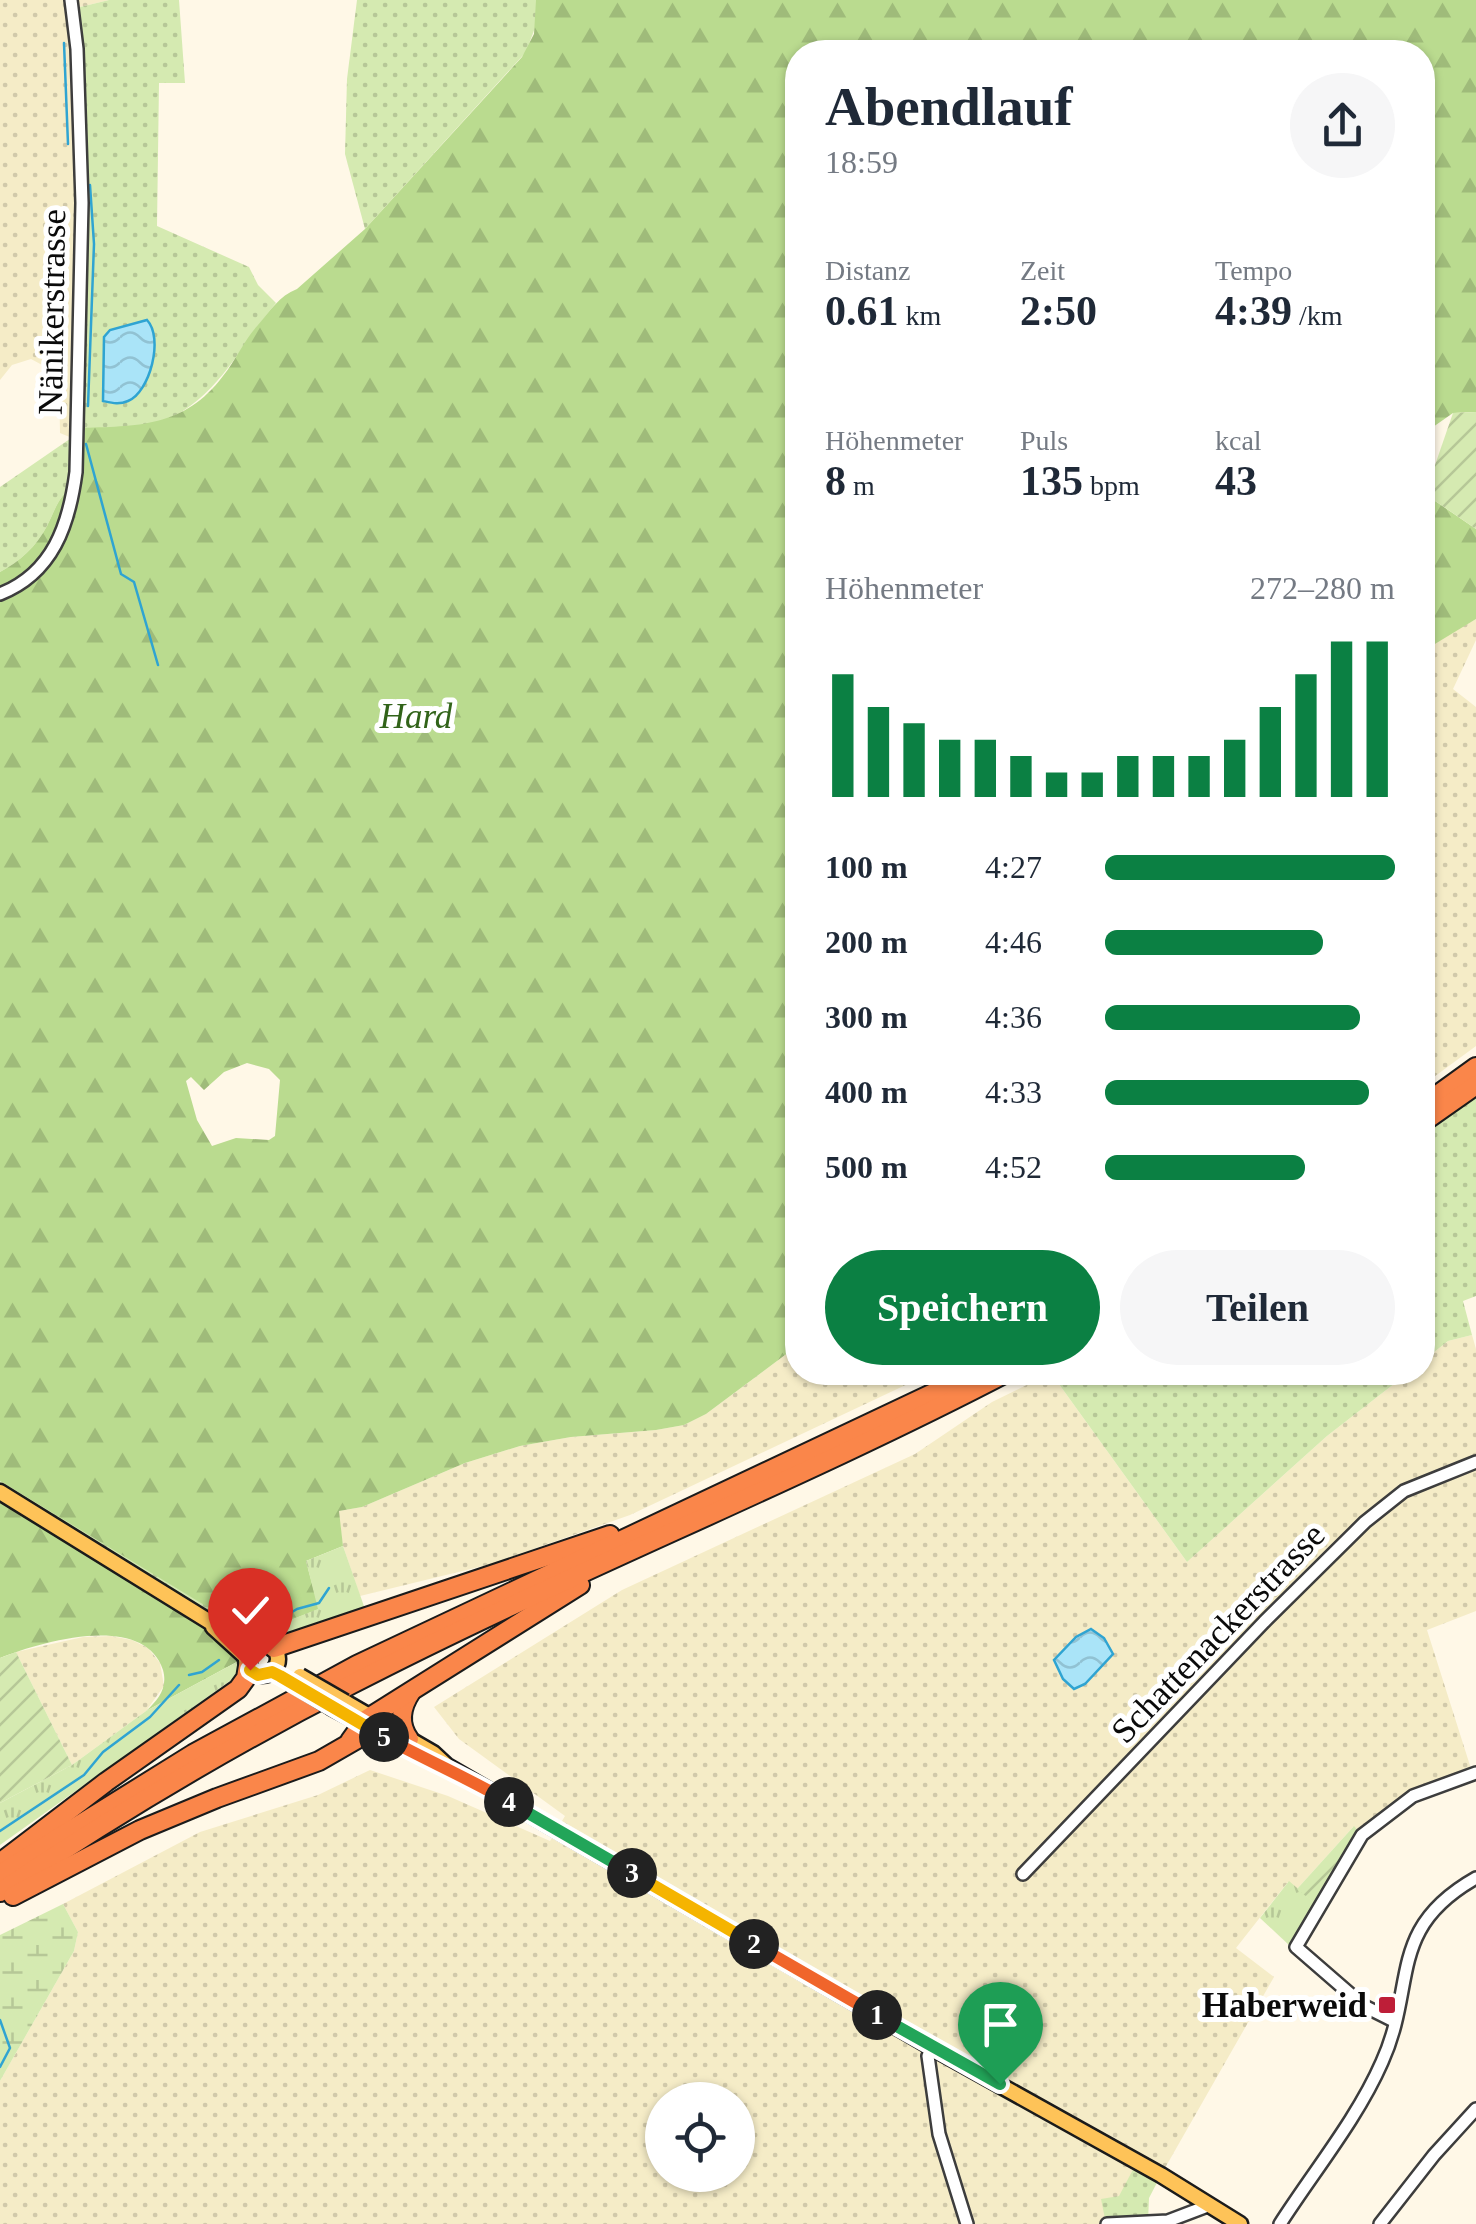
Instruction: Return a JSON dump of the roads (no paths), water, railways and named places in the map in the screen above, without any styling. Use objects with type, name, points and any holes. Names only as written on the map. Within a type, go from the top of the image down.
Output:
[{"type":"highway","points":[[1435,1096],[1476,1066]]},
{"type":"highway","points":[[1435,1114],[1476,1085]]},
{"type":"highway","points":[[0,1874],[148,1781],[292,1698],[426,1630],[686,1512],[951,1385]]},
{"type":"highway","points":[[0,1892],[119,1815],[300,1712],[428,1646],[828,1461],[982,1385]]},
{"type":"highway","points":[[275,1660],[686,1512]]},
{"type":"highway","points":[[346,1745],[366,1720],[651,1542]]},
{"type":"highway","points":[[0,1863],[106,1782],[238,1690],[246,1678],[249,1656]]},
{"type":"highway","points":[[409,1739],[402,1727],[402,1716],[411,1691]]},
{"type":"highway","points":[[0,1903],[140,1830],[379,1734]]},
{"type":"main road","points":[[0,1492],[222,1626],[249,1656],[258,1675],[275,1660]]},
{"type":"main road","points":[[249,1656],[266,1644],[275,1660],[295,1679],[366,1720],[409,1739],[447,1766],[1240,2224]]},
{"type":"main road","points":[[366,1720],[379,1734],[428,1761],[447,1766]]},
{"type":"street","name":"Nänikerstrasse","points":[[0,594],[32,576],[55,548],[68,513],[76,472],[82,203],[77,49],[70,0]]},
{"type":"street","name":"Schattenackerstrasse","points":[[1023,1874],[1364,1522],[1404,1491],[1476,1462]]},
{"type":"street","points":[[1394,2021],[1364,2006],[1296,1948],[1354,1843],[1413,1796],[1476,1772]]},
{"type":"street","points":[[1280,2224],[1376,2074],[1388,2047],[1406,1962],[1416,1936],[1440,1903],[1476,1878]]},
{"type":"street","points":[[932,2048],[928,2056],[939,2134],[966,2224]]},
{"type":"street","points":[[1380,2224],[1476,2109]]},
{"type":"street","points":[[1107,2224],[1168,2221],[1210,2205]]},
{"type":"water","points":[[147,320],[152,328],[154,351],[143,387],[125,402],[103,401],[104,337],[110,330]]},
{"type":"water","points":[[1091,1629],[1104,1638],[1113,1654],[1085,1684],[1074,1689],[1063,1679],[1054,1660],[1076,1637]]},
{"type":"waterway","points":[[64,43],[68,144]]},
{"type":"waterway","points":[[88,406],[94,244],[90,185]]},
{"type":"waterway","points":[[86,444],[121,574],[134,582],[158,665]]},
{"type":"waterway","points":[[271,1625],[297,1609],[319,1603],[329,1588]]},
{"type":"waterway","points":[[189,1675],[202,1672],[219,1660]]},
{"type":"waterway","points":[[0,1831],[84,1775],[103,1752],[150,1717],[179,1685]]},
{"type":"waterway","points":[[0,2020],[10,2048],[0,2067]]},
{"type":"place","name":"Haberweid","points":[[1387,2005]]},
{"type":"park label","name":"Hard","points":[[416,716]]}]
